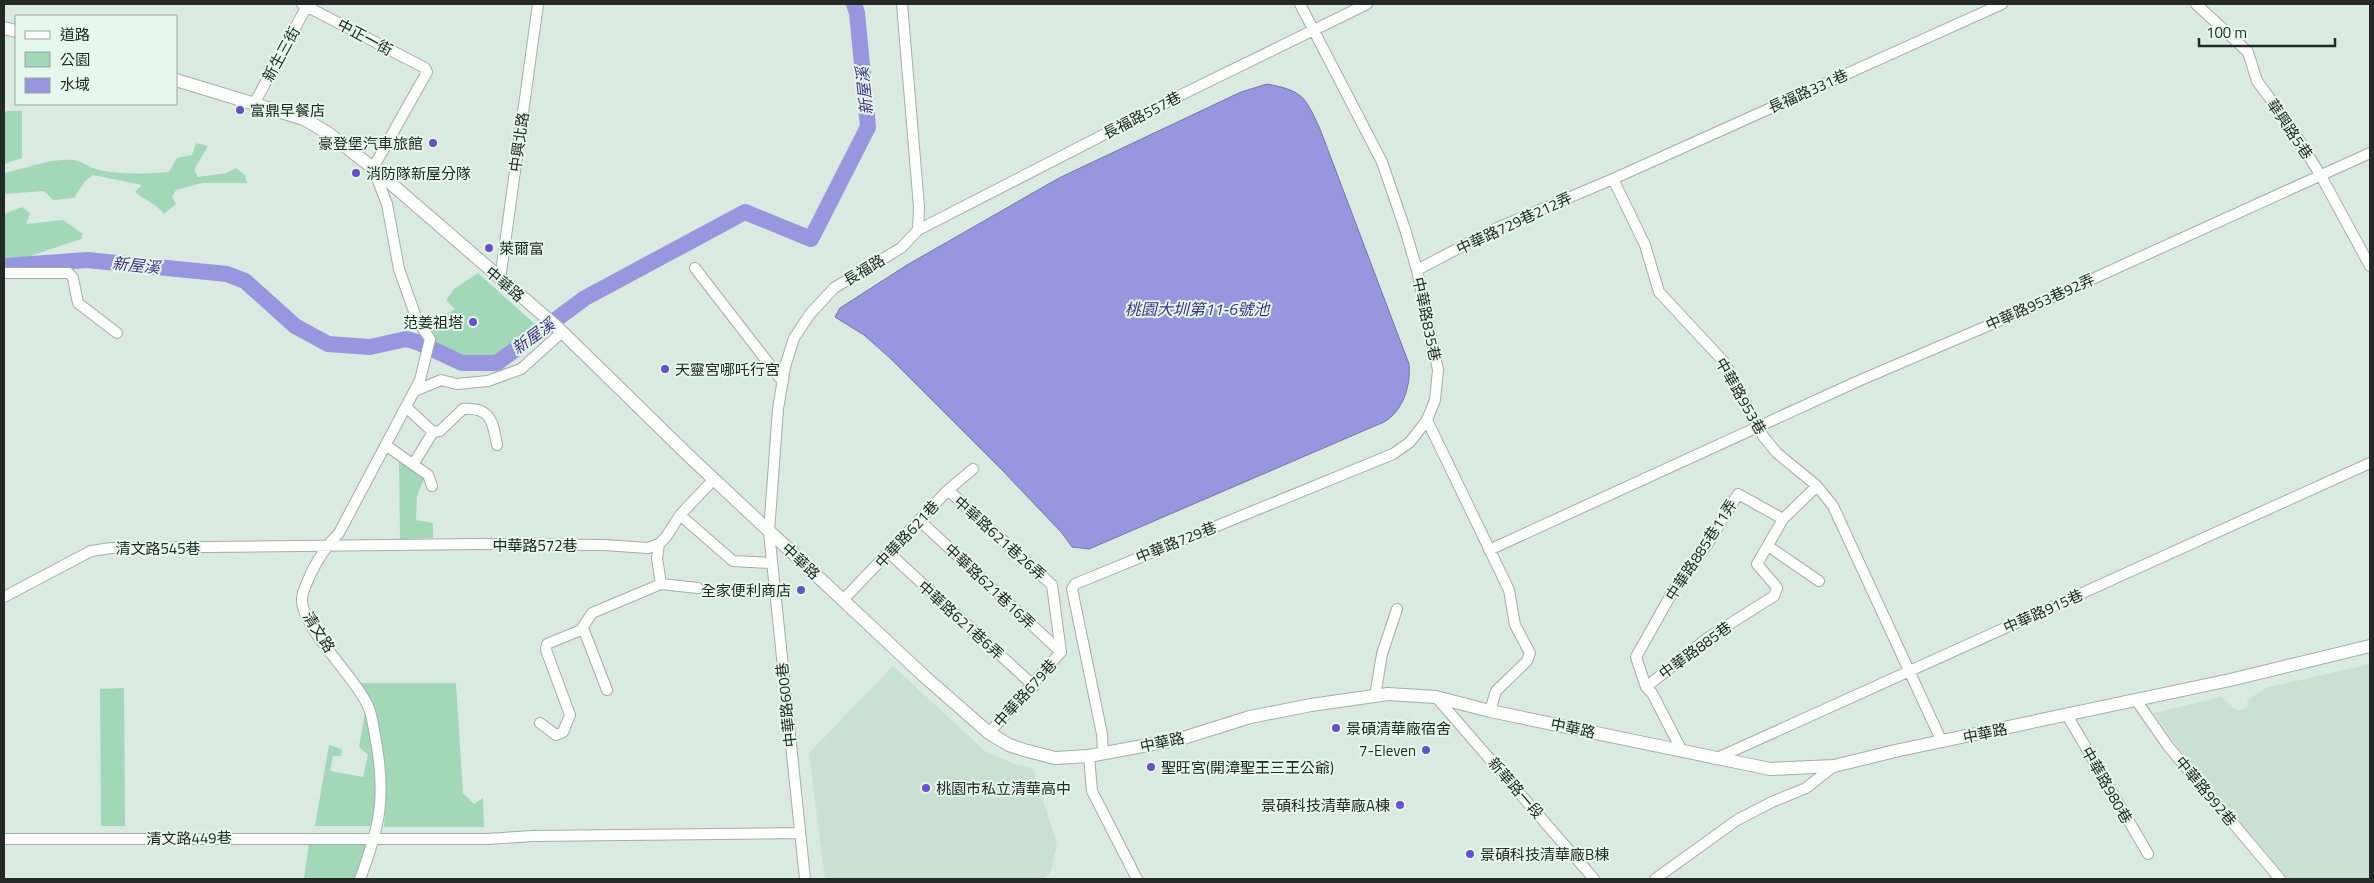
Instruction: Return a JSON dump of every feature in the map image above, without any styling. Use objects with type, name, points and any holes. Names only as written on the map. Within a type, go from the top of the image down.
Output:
[{"type":"main road","name":"中華路","points":[[178,81],[304,119],[328,133],[374,168],[500,280],[546,318],[769,532],[989,733],[1009,745],[1055,758],[1103,754],[1180,739],[1250,717],[1374,696],[1436,697],[1490,711],[1770,769],[1834,766],[2136,700],[2370,646]]},
{"type":"street","name":"中興北路","points":[[500,280],[538,4]]},
{"type":"street","points":[[902,4],[919,207],[918,230]]},
{"type":"street","name":"中華路835巷","points":[[1300,4],[1382,162],[1417,270],[1438,370],[1434,400],[1427,420]]},
{"type":"street","name":"長福路557巷","points":[[918,230],[1187,92],[1367,4]]},
{"type":"street","name":"長福路331巷","points":[[1613,179],[2002,4]]},
{"type":"street","name":"華興路5巷","points":[[2196,4],[2248,52],[2257,81],[2289,124],[2321,176],[2370,266]]},
{"type":"street","name":"中正一街","points":[[306,5],[425,68],[427,72],[374,168]]},
{"type":"street","name":"新生三街","points":[[254,104],[306,5]]},
{"type":"street","name":"中華路953巷92弄","points":[[1489,550],[1856,382],[2013,315],[2370,153]]},
{"type":"street","name":"清文路","points":[[360,879],[374,839],[382,805],[381,774],[370,711],[344,669],[304,614],[302,600],[303,591],[325,547],[339,533],[407,408],[422,372],[430,338],[417,320],[399,269],[387,204],[374,168]]},
{"type":"street","name":"中華路729巷212弄","points":[[1417,270],[1497,228],[1613,179]]},
{"type":"street","name":"中華路953巷","points":[[1613,179],[1645,246],[1659,292],[1726,363],[1763,436],[1777,453],[1817,486],[1833,506],[1942,742]]},
{"type":"street","name":"長福路","points":[[769,532],[778,409],[794,338],[810,314],[834,288],[901,248],[918,230]]},
{"type":"street","points":[[695,268],[783,382]]},
{"type":"street","points":[[4,273],[70,273],[73,278],[78,303],[83,310],[117,334]]},
{"type":"street","points":[[415,391],[441,380],[457,384],[488,381],[521,369],[559,330]]},
{"type":"street","points":[[407,408],[433,432]]},
{"type":"street","points":[[433,432],[440,431],[463,409],[479,410],[486,414],[493,424],[497,445]]},
{"type":"street","points":[[1427,420],[1509,590],[1515,625],[1530,653],[1527,662],[1496,691],[1490,711]]},
{"type":"street","name":"中華路729巷","points":[[1103,754],[1102,734],[1072,589],[1075,584],[1393,454],[1410,442],[1427,420]]},
{"type":"street","points":[[414,463],[433,432]]},
{"type":"street","points":[[387,446],[428,474],[432,486]]},
{"type":"street","name":"中華路915巷","points":[[1715,759],[2370,463]]},
{"type":"street","name":"中華路621巷","points":[[843,600],[889,554],[948,490],[972,469]]},
{"type":"street","points":[[661,584],[657,558],[658,544],[680,515],[714,479]]},
{"type":"street","points":[[1817,486],[1783,519],[1768,546],[1819,581]]},
{"type":"street","name":"中華路621巷26弄","points":[[948,490],[1052,585],[1061,652]]},
{"type":"street","name":"中華路885巷11弄","points":[[1646,687],[1636,657],[1681,576],[1707,545],[1738,494],[1783,519]]},
{"type":"street","points":[[680,515],[733,561],[771,563]]},
{"type":"street","name":"中華路621巷16弄","points":[[919,520],[1061,652]]},
{"type":"street","name":"中華路600巷","points":[[769,532],[805,879]]},
{"type":"street","name":"中華路572巷","points":[[325,547],[594,545],[648,548],[658,544]]},
{"type":"street","name":"中華路885巷","points":[[1682,752],[1652,693],[1646,687],[1709,637],[1774,596],[1777,588],[1757,564],[1768,546]]},
{"type":"street","name":"清文路545巷","points":[[4,597],[91,551],[117,548],[325,547]]},
{"type":"street","name":"中華路621巷6弄","points":[[889,554],[1034,686]]},
{"type":"street","points":[[540,723],[556,735],[562,732],[570,715],[546,650],[547,644],[577,633],[583,628],[592,613],[661,584],[698,588]]},
{"type":"street","points":[[1374,696],[1382,654],[1397,609]]},
{"type":"street","points":[[583,628],[607,690]]},
{"type":"street","name":"中華路679巷","points":[[989,733],[1034,686],[1061,652]]},
{"type":"street","name":"新華路一段","points":[[1436,697],[1594,879]]},
{"type":"street","name":"中華路992巷","points":[[2136,700],[2168,746],[2280,879]]},
{"type":"street","name":"中華路980巷","points":[[2067,715],[2148,854]]},
{"type":"street","points":[[1089,756],[1092,791],[1137,879]]},
{"type":"street","points":[[1655,879],[1737,820],[1772,802],[1806,788],[1834,766]]},
{"type":"street","name":"清文路449巷","points":[[4,839],[487,839],[533,836],[799,833]]},
{"type":"shaded area","points":[[2370,664],[2370,879],[2288,879],[2176,745],[2154,713],[2221,697],[2238,711],[2248,707],[2247,701],[2265,688]]},
{"type":"shaded area","name":"桃園市私立清華高中","points":[[893,666],[985,751],[1017,765],[1033,768],[1057,845],[1050,874],[1043,879],[825,879],[809,753]]},
{"type":"green space","points":[[7,111],[22,111],[22,158],[4,164],[4,113]]},
{"type":"green space","points":[[196,143],[208,146],[194,170],[198,177],[226,173],[236,168],[245,175],[247,183],[202,183],[176,190],[172,197],[176,204],[164,214],[158,207],[135,192],[142,185],[93,175],[85,181],[74,198],[53,200],[44,191],[4,194],[4,173],[55,161],[75,160],[96,169],[123,173],[169,172],[177,158],[192,155]]},
{"type":"green space","points":[[22,207],[30,213],[26,224],[63,220],[83,234],[81,239],[21,259],[4,258],[4,214]]},
{"type":"green space","points":[[478,273],[537,326],[500,355],[489,360],[477,362],[464,360],[433,345],[432,331],[425,322],[437,320],[455,309],[446,300],[454,289]]},
{"type":"green space","points":[[399,456],[425,476],[417,496],[416,520],[433,523],[433,538],[400,539]]},
{"type":"green space","points":[[361,683],[456,683],[463,793],[474,804],[483,798],[484,827],[384,827],[386,787],[384,753],[376,720]]},
{"type":"green space","points":[[124,688],[125,826],[101,826],[100,689]]},
{"type":"green space","points":[[365,713],[377,775],[374,826],[315,826],[329,745],[342,749],[341,756],[333,756],[330,771],[363,777],[368,755],[359,747]]},
{"type":"green space","points":[[310,835],[371,835],[354,879],[304,879]]},
{"type":"water","name":"桃園大圳第11-6號池","points":[[1267,84],[1289,89],[1302,97],[1311,109],[1320,129],[1409,364],[1409,381],[1401,405],[1384,422],[1089,549],[1072,547],[1062,533],[1003,471],[890,358],[864,335],[835,317],[840,308],[907,265],[1059,178],[1241,92]]},
{"type":"waterway","name":"新屋溪","points":[[4,266],[87,260],[227,274],[245,281],[295,326],[328,344],[370,347],[406,339],[417,342],[462,363],[497,363],[585,298],[745,212],[811,239],[868,127],[857,13],[854,4]]},
{"type":"place","name":"富鼎早餐店","points":[[240,110]]},
{"type":"place","name":"豪登堡汽車旅館","points":[[433,143]]},
{"type":"place","name":"消防隊新屋分隊","points":[[356,173]]},
{"type":"place","name":"萊爾富","points":[[489,248]]},
{"type":"place","name":"范姜祖塔","points":[[473,322]]},
{"type":"place","name":"天靈宮哪吒行宮","points":[[665,369]]},
{"type":"place","name":"全家便利商店","points":[[801,590]]},
{"type":"place","name":"景碩清華廠宿舍","points":[[1336,728]]},
{"type":"place","name":"7-Eleven","points":[[1426,750]]},
{"type":"place","name":"聖旺宮(開漳聖王三王公爺)","points":[[1151,767]]},
{"type":"place","name":"桃園市私立清華高中","points":[[926,788]]},
{"type":"place","name":"景碩科技清華廠A棟","points":[[1400,805]]},
{"type":"place","name":"景碩科技清華廠B棟","points":[[1470,854]]}]
